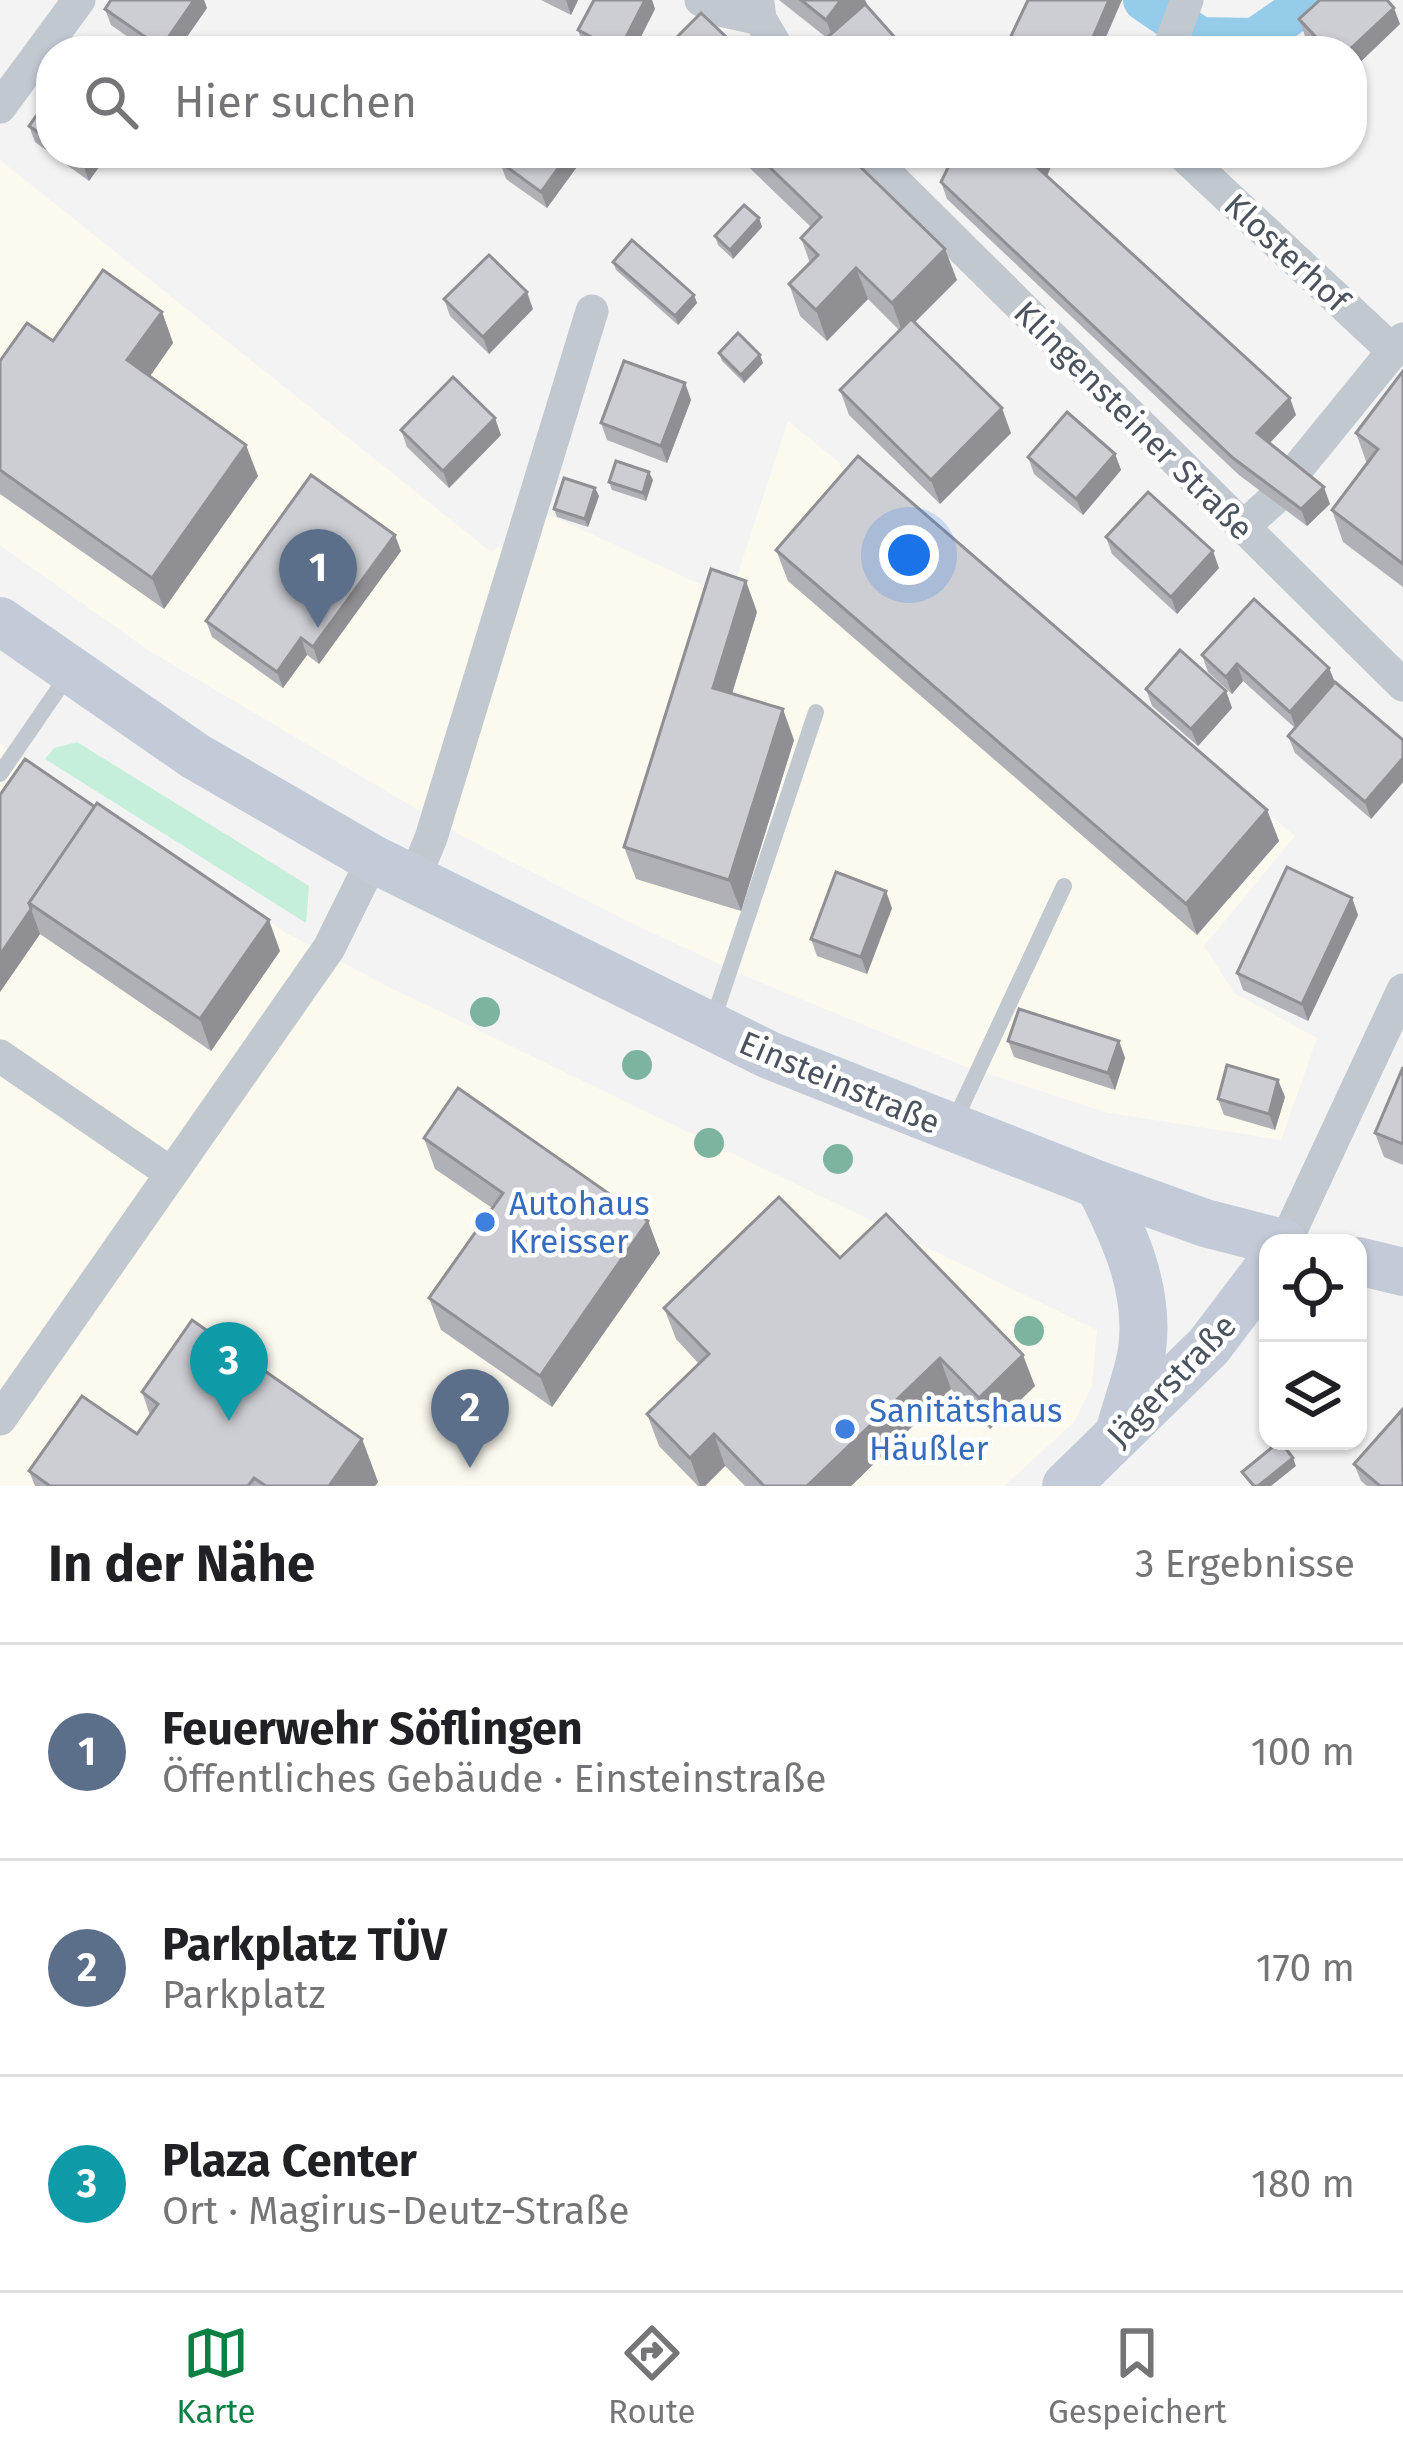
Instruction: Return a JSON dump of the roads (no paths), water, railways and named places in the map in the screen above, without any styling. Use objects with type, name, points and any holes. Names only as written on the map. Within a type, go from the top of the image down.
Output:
[{"type":"street","points":[[52,36],[79,0]]},
{"type":"street","points":[[700,0],[719,10],[759,10]]},
{"type":"street","points":[[1174,36],[1187,0]]},
{"type":"street","points":[[0,106],[36,58]]},
{"type":"street","name":"Klingensteiner Straße","points":[[881,168],[1403,685]]},
{"type":"street","name":"Klosterhof","points":[[1197,168],[1399,345],[1283,487],[1244,527]]},
{"type":"street","points":[[0,1419],[329,948],[393,870],[431,838],[592,311]]},
{"type":"street","name":"Einsteinstraße","points":[[0,621],[195,756],[393,870],[711,1027],[951,1128],[1205,1223],[1259,1237]]},
{"type":"street","points":[[1288,1234],[1403,990]]},
{"type":"street","points":[[0,1056],[169,1172]]},
{"type":"street","points":[[1100,1185],[1131,1248],[1140,1296],[1142,1347],[1118,1436]]},
{"type":"street","points":[[1367,1263],[1403,1272]]},
{"type":"street","name":"Jägerstraße","points":[[1066,1486],[1209,1346],[1259,1280]]},
{"type":"lane","points":[[0,774],[70,671]]},
{"type":"lane","points":[[711,1027],[816,712]]},
{"type":"lane","points":[[951,1128],[1064,886]]},
{"type":"waterway","points":[[1144,0],[1197,36]]},
{"type":"waterway","points":[[1259,36],[1311,0]]},
{"type":"place","name":"Feuerwehr Söflingen","points":[[318,628]]},
{"type":"place","name":"Autohaus Kreisser","points":[[485,1222]]},
{"type":"place","name":"Plaza Center","points":[[229,1421]]},
{"type":"place","name":"Sanitätshaus Häußler","points":[[845,1429]]},
{"type":"place","name":"Parkplatz TÜV","points":[[470,1468]]}]
